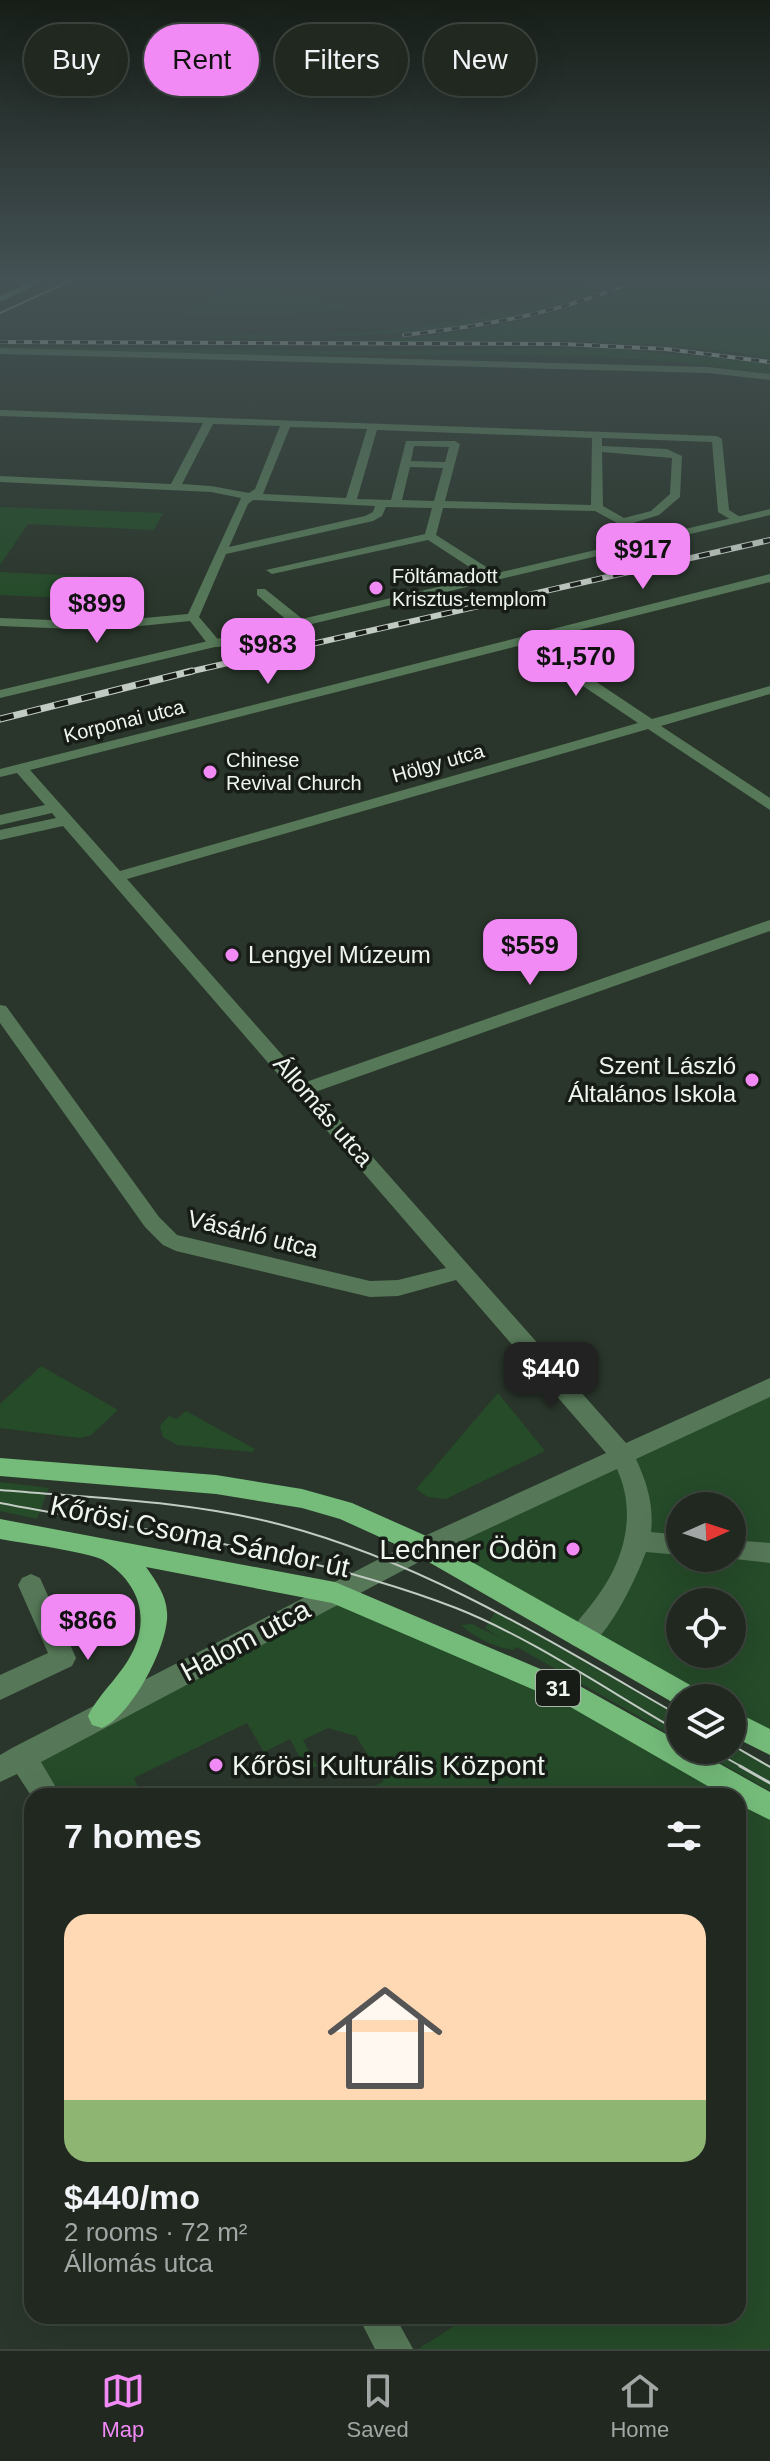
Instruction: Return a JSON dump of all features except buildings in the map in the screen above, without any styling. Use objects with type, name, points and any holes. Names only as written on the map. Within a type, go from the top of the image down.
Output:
[{"type":"main road","name":"Kőrösi Csoma Sándor út","points":[[0,1467],[232,1487],[279,1494],[368,1519],[427,1546],[480,1581],[666,1685]]},
{"type":"main road","name":"Kőrösi Csoma Sándor út","points":[[0,1529],[102,1546],[335,1593],[569,1693],[736,1788]]},
{"type":"main road","points":[[102,1546],[137,1568],[152,1597],[154,1623],[149,1653],[134,1678],[102,1716]]},
{"type":"main road","points":[[746,1730],[770,1743]]},
{"type":"main road","name":"Kőrösi Csoma Sándor út","points":[[746,1793],[770,1807]]},
{"type":"street","points":[[0,413],[717,439],[724,512],[739,520]]},
{"type":"street","points":[[175,487],[210,420]]},
{"type":"street","points":[[193,617],[243,502],[260,491],[286,423]]},
{"type":"street","points":[[350,502],[373,426]]},
{"type":"street","points":[[597,434],[597,508]]},
{"type":"street","points":[[396,504],[410,443],[455,444],[430,536]]},
{"type":"street","points":[[597,449],[667,452],[677,456],[676,495],[655,513],[623,522]]},
{"type":"street","points":[[405,464],[450,465]]},
{"type":"street","points":[[0,479],[211,489],[251,497],[350,502],[597,508],[656,540]]},
{"type":"street","points":[[221,552],[369,519],[378,514],[382,503]]},
{"type":"street","points":[[0,694],[770,512]]},
{"type":"street","points":[[272,570],[430,536],[495,578]]},
{"type":"street","name":"Korponai utca","points":[[0,773],[770,578]]},
{"type":"street","points":[[261,592],[300,624]]},
{"type":"street","points":[[0,622],[100,626],[193,617]]},
{"type":"street","points":[[193,617],[215,644]]},
{"type":"street","points":[[524,640],[770,805]]},
{"type":"street","name":"Hölgy utca","points":[[118,876],[770,690]]},
{"type":"street","name":"Állomás utca","points":[[21,768],[623,1456]]},
{"type":"street","points":[[0,820],[56,807]]},
{"type":"street","points":[[0,835],[68,820]]},
{"type":"street","points":[[304,1089],[770,925]]},
{"type":"street","name":"Vásárló utca","points":[[0,1010],[152,1222],[170,1240],[201,1251],[370,1289],[398,1288],[462,1271]]},
{"type":"street","name":"Halom utca","points":[[11,1763],[427,1546],[770,1387]]},
{"type":"street","points":[[581,1637],[607,1606],[638,1541],[641,1503],[636,1479],[623,1456]]},
{"type":"street","points":[[638,1541],[666,1544]]},
{"type":"street","points":[[746,1551],[770,1553]]},
{"type":"street","points":[[0,1688],[63,1658],[31,1585]]},
{"type":"street","points":[[11,1763],[38,1788]]},
{"type":"street","points":[[380,2324],[395,2349]]},
{"type":"green space","points":[[0,507],[163,513],[154,530],[28,524],[0,565]]},
{"type":"green space","points":[[0,572],[138,579],[127,601],[0,595]]},
{"type":"green space","points":[[41,1366],[118,1410],[91,1435],[80,1438],[0,1428],[0,1404]]},
{"type":"green space","points":[[770,1387],[770,1743],[746,1730],[746,1684],[666,1685],[427,1546]]},
{"type":"green space","points":[[498,1393],[545,1451],[446,1499],[428,1497],[416,1489]]},
{"type":"green space","points":[[186,1411],[255,1449],[252,1452],[177,1445],[163,1437],[160,1426],[169,1416],[177,1419]]},
{"type":"green space","points":[[0,1482],[49,1488],[37,1519],[0,1511]]},
{"type":"green space","points":[[335,1593],[388,1614],[666,1754],[666,1764],[685,1764],[732,1788],[371,1788],[384,1781],[356,1736],[328,1728],[303,1740],[317,1766],[307,1771],[290,1739],[264,1752],[247,1723],[134,1778],[138,1788],[42,1788],[22,1757]]},
{"type":"green space","points":[[496,1611],[666,1707],[666,1732],[517,1647],[513,1650],[492,1644],[461,1625],[472,1624],[500,1638],[485,1628]]},
{"type":"green space","points":[[746,1752],[770,1765],[770,1791],[723,1764],[746,1764]]},
{"type":"green space","points":[[746,1795],[770,1807],[770,2349],[418,2349],[457,2324],[746,2324]]},
{"type":"tram line","points":[[0,1490],[213,1511],[282,1525],[335,1541],[438,1583],[487,1607],[666,1708]]},
{"type":"tram line","points":[[0,1503],[231,1545],[345,1572],[401,1589],[456,1608],[512,1634],[666,1724]]},
{"type":"tram line","points":[[746,1753],[770,1767]]},
{"type":"tram line","points":[[737,1764],[744,1768]]},
{"type":"tram line","points":[[740,1766],[770,1783]]},
{"type":"railway","points":[[184,673],[770,540]]},
{"type":"railway","points":[[184,673],[192,671]]},
{"type":"railway","points":[[0,719],[184,673]]},
{"type":"place","name":"Föltámadott Krisztus-templom","points":[[376,588]]},
{"type":"place","name":"Chinese Revival Church","points":[[210,772]]},
{"type":"place","name":"Lengyel Múzeum","points":[[232,955]]},
{"type":"place","name":"Szent László Általános Iskola","points":[[752,1080]]},
{"type":"place","name":"Lechner Ödön","points":[[573,1549]]},
{"type":"place","name":"Kőrösi Kulturális Központ","points":[[216,1765]]}]
